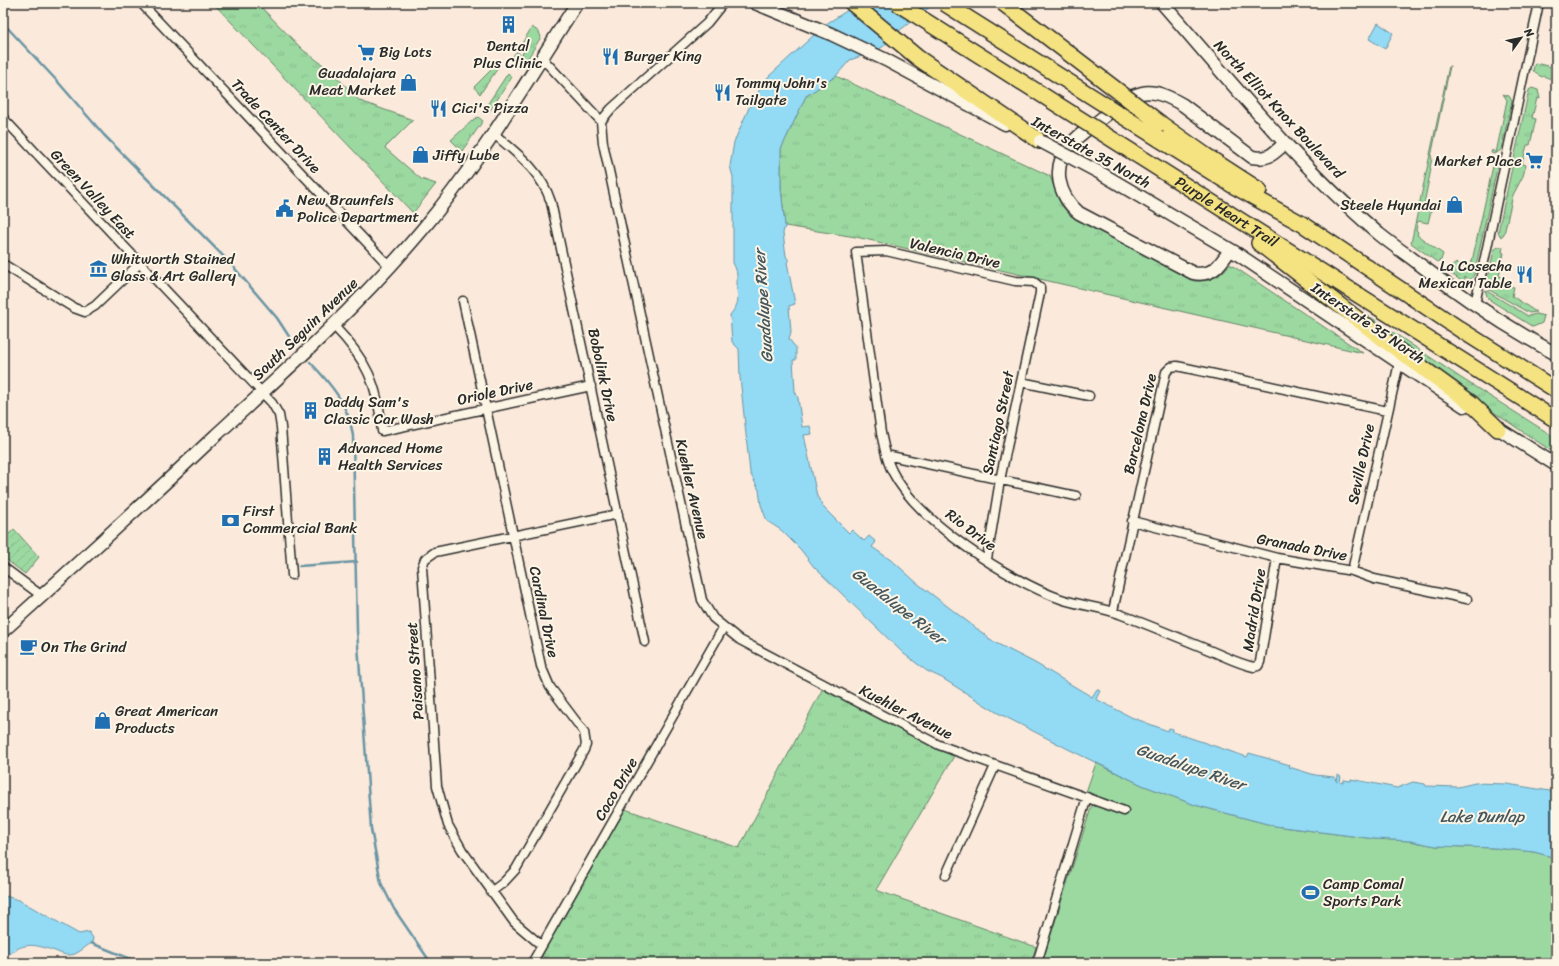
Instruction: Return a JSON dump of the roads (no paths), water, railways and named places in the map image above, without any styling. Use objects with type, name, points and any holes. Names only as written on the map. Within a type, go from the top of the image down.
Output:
[{"type":"highway","points":[[852,3],[918,58],[1040,141]]},
{"type":"highway","name":"Purple Heart Trail","points":[[897,3],[1556,420]]},
{"type":"highway","name":"Purple Heart Trail","points":[[944,3],[1232,185],[1304,225],[1461,330],[1556,390]]},
{"type":"highway","points":[[1003,3],[1161,124],[1204,155],[1265,194],[1304,225]]},
{"type":"highway","points":[[1181,182],[1391,345],[1471,403],[1498,429]]},
{"type":"highway","points":[[1461,330],[1556,380]]},
{"type":"main road","name":"South Seguin Avenue","points":[[3,631],[263,393],[334,326],[390,267],[444,203],[494,134],[576,3]]},
{"type":"main road","name":"Interstate 35 North","points":[[755,3],[831,34],[880,57],[1102,174],[1230,250],[1498,429],[1556,465]]},
{"type":"main road","name":"North Elliot Knox Boulevard","points":[[1162,3],[1285,143],[1321,180],[1380,234],[1475,304],[1556,354]]},
{"type":"main road","points":[[1230,250],[1215,270],[1208,274],[1193,273],[1079,213],[1071,206],[1060,188],[1059,167],[1069,146],[1124,100],[1143,93],[1170,98],[1183,105],[1252,157],[1263,159],[1272,155],[1285,143]]},
{"type":"street","name":"Trade Center Drive","points":[[141,3],[390,267]]},
{"type":"street","points":[[542,58],[601,121],[611,109],[707,23],[723,3]]},
{"type":"street","points":[[1475,304],[1539,3]]},
{"type":"street","name":"Green Valley East","points":[[3,118],[139,264],[272,403],[280,420],[292,575]]},
{"type":"street","name":"Kuehler Avenue","points":[[601,121],[603,143],[702,600],[713,618],[723,628],[740,640],[927,740],[995,766],[1124,811]]},
{"type":"street","name":"Bobolink Drive","points":[[494,134],[528,164],[542,181],[548,195],[591,386],[645,642]]},
{"type":"street","name":"Valencia Drive","points":[[856,252],[886,251],[1015,281],[1034,282],[1040,287],[1040,293]]},
{"type":"street","name":"Rio Drive","points":[[856,252],[886,455],[894,475],[920,507],[958,540],[987,560],[1033,587],[1061,599],[1113,611],[1253,667],[1258,666]]},
{"type":"street","points":[[3,264],[74,308],[85,312],[95,306],[139,264]]},
{"type":"street","name":"Santiago Street","points":[[987,560],[1000,480],[1040,293]]},
{"type":"street","name":"Cardinal Drive","points":[[463,301],[541,666],[550,687],[584,732],[586,745],[516,869],[504,882],[491,892]]},
{"type":"street","name":"Oriole Drive","points":[[334,326],[356,351],[369,372],[377,394],[382,431],[591,386]]},
{"type":"street","name":"Seville Drive","points":[[1352,571],[1399,363]]},
{"type":"street","name":"Barcelona Drive","points":[[1113,611],[1166,372],[1174,366],[1387,411]]},
{"type":"street","points":[[1021,382],[1089,396]]},
{"type":"street","points":[[886,455],[1076,496]]},
{"type":"street","name":"Paisano Street","points":[[541,945],[521,930],[491,892],[453,836],[440,799],[430,692],[422,567],[425,558],[432,553],[618,514]]},
{"type":"street","name":"Granada Drive","points":[[1132,521],[1277,558],[1352,571],[1374,579],[1467,599]]},
{"type":"street","name":"Madrid Drive","points":[[1258,666],[1260,662],[1277,558]]},
{"type":"street","points":[[3,567],[42,596]]},
{"type":"street","name":"Coco Drive","points":[[532,963],[723,628]]},
{"type":"street","points":[[946,875],[995,766]]},
{"type":"street","points":[[1037,963],[1087,797]]},
{"type":"water","name":"Lake Dunlap","points":[[859,3],[935,3],[895,34],[884,46],[876,51],[850,60],[836,76],[806,96],[781,149],[781,188],[785,226],[783,233],[786,256],[789,261],[787,262],[795,304],[789,306],[791,332],[789,339],[796,348],[796,360],[793,360],[795,391],[798,398],[802,427],[810,426],[812,434],[804,435],[817,496],[824,508],[849,533],[852,530],[864,541],[869,536],[876,542],[872,547],[895,563],[917,583],[989,638],[988,639],[1035,663],[1092,697],[1097,689],[1100,691],[1096,699],[1131,717],[1168,731],[1169,728],[1173,729],[1173,732],[1247,757],[1249,753],[1290,765],[1289,767],[1315,775],[1334,777],[1337,782],[1338,775],[1341,777],[1340,782],[1343,783],[1344,780],[1351,781],[1351,779],[1397,788],[1413,782],[1425,784],[1426,786],[1458,787],[1475,783],[1507,784],[1556,792],[1556,858],[1534,852],[1495,848],[1436,846],[1410,841],[1375,839],[1275,826],[1195,805],[1142,785],[996,712],[942,678],[927,671],[904,654],[814,567],[801,550],[781,530],[767,521],[761,505],[759,490],[750,473],[740,377],[739,349],[732,342],[730,315],[736,307],[738,298],[737,274],[733,263],[733,177],[730,166],[734,142],[751,103],[768,77],[826,24]]},
{"type":"water","points":[[1378,23],[1393,33],[1385,49],[1369,39]]},
{"type":"water","points":[[5,896],[19,900],[79,934],[89,932],[93,938],[92,943],[73,955],[63,954],[34,945],[17,949],[3,958],[3,897]]},
{"type":"waterway","points":[[3,23],[58,82],[104,135],[231,264],[277,318],[292,341]]},
{"type":"waterway","points":[[310,362],[325,378],[338,396],[348,414],[353,436],[357,631],[371,829],[381,883],[394,909],[431,963]]},
{"type":"waterway","points":[[299,566],[357,562]]},
{"type":"waterway","points":[[91,943],[141,963]]},
{"type":"place","name":"Dental Plus Clinic","points":[[508,25]]},
{"type":"place","name":"Big Lots","points":[[366,52]]},
{"type":"place","name":"Burger King","points":[[611,56]]},
{"type":"place","name":"Guadalajara Meat Market","points":[[409,82]]},
{"type":"place","name":"Tommy John's Tailgate","points":[[722,92]]},
{"type":"place","name":"Cici's Pizza","points":[[439,108]]},
{"type":"place","name":"Jiffy Lube","points":[[420,155]]},
{"type":"place","name":"Market Place","points":[[1535,161]]},
{"type":"place","name":"Steele Hyundai","points":[[1454,205]]},
{"type":"place","name":"New Braunfels Police Department","points":[[284,209]]},
{"type":"place","name":"Whitworth Stained Glass & Art Gallery","points":[[98,268]]},
{"type":"place","name":"La Cosecha Mexican Table","points":[[1525,275]]},
{"type":"place","name":"Daddy Sam's Classic Car Wash","points":[[311,411]]},
{"type":"place","name":"Advanced Home Health Services","points":[[325,457]]},
{"type":"place","name":"First Commercial Bank","points":[[230,520]]},
{"type":"place","name":"On The Grind","points":[[28,647]]},
{"type":"place","name":"Great American Products","points":[[102,720]]},
{"type":"place","name":"Camp Comal Sports Park","points":[[1310,893]]},
{"type":"water label","name":"Guadalupe River","points":[[763,306]]},
{"type":"water label","name":"Guadalupe River","points":[[899,606]]},
{"type":"water label","name":"Guadalupe River","points":[[1191,767]]}]
